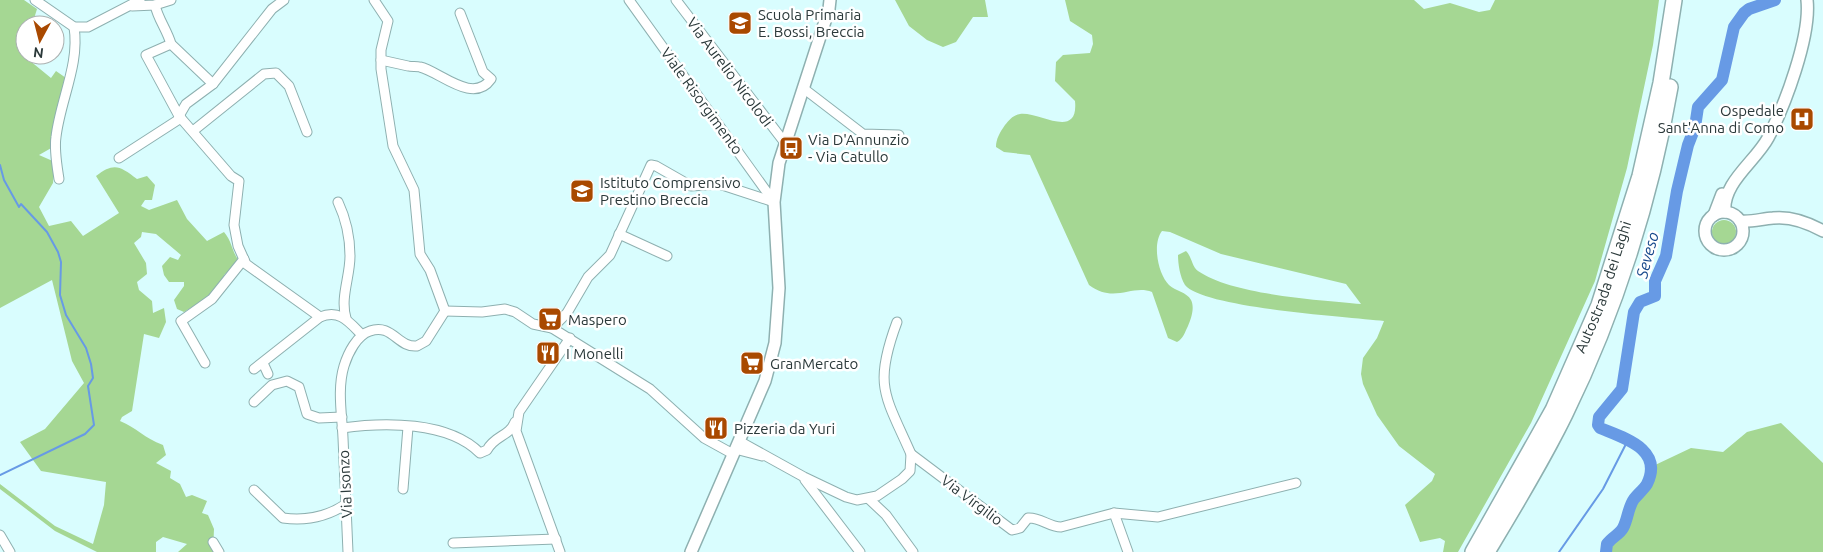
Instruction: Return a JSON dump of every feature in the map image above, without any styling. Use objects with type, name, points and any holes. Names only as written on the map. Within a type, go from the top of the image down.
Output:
[{"type":"highway","name":"Autostrada dei Laghi","points":[[1473,552],[1553,410],[1599,305],[1640,176],[1661,83],[1674,0]]},
{"type":"highway","name":"Autostrada dei Laghi","points":[[1487,552],[1565,414],[1611,310],[1638,220],[1664,122],[1683,0]]},
{"type":"street","points":[[35,0],[74,27],[88,27],[136,3],[155,5],[171,0]]},
{"type":"street","points":[[119,158],[180,117],[186,104],[213,84],[272,9],[284,0]]},
{"type":"street","points":[[374,0],[388,21],[381,60],[393,146],[414,190],[417,246],[437,287],[445,312]]},
{"type":"street","name":"Viale Risorgimento","points":[[629,0],[774,202]]},
{"type":"street","name":"Via Aurelio Nicolodi","points":[[676,0],[785,143]]},
{"type":"street","points":[[691,552],[765,381],[775,343],[779,288],[774,202],[779,163],[829,9],[830,0]]},
{"type":"street","points":[[155,5],[158,20],[169,35],[171,44],[213,84]]},
{"type":"street","points":[[1726,212],[1727,194],[1762,147],[1772,128],[1798,60],[1807,5]]},
{"type":"street","points":[[381,60],[411,67],[420,66],[463,88],[481,87],[489,83],[491,79],[483,72],[460,13]]},
{"type":"street","points":[[59,180],[55,139],[72,65],[76,41],[74,27]]},
{"type":"street","points":[[171,44],[146,55],[180,117],[231,176],[239,181],[234,225],[246,264],[320,317]]},
{"type":"street","points":[[1755,221],[1744,233],[1741,241],[1732,249],[1726,251],[1714,248],[1706,238],[1705,232],[1709,220],[1714,215],[1727,185],[1764,136],[1798,56]]},
{"type":"street","points":[[193,131],[264,74],[276,73],[289,86],[307,132]]},
{"type":"street","points":[[803,88],[863,134],[899,135]]},
{"type":"street","points":[[552,328],[567,313],[588,277],[610,255],[651,165],[691,186],[719,184],[774,202]]},
{"type":"street","points":[[338,202],[347,220],[350,255],[343,308],[346,318],[362,336],[375,329],[382,329],[396,335],[407,346],[418,346],[426,341],[445,312]]},
{"type":"street","points":[[1714,215],[1726,212],[1736,216],[1744,233]]},
{"type":"street","points":[[1740,221],[1784,217],[1801,220],[1823,231]]},
{"type":"street","points":[[620,234],[667,256]]},
{"type":"street","points":[[205,362],[181,321],[212,299],[244,259]]},
{"type":"street","points":[[445,312],[482,312],[505,309],[515,312],[533,324],[552,328],[650,388],[679,412],[704,438],[764,456],[846,497],[869,499],[877,496],[902,479],[910,471],[911,454],[883,386],[885,359],[897,322]]},
{"type":"street","points":[[254,369],[263,364],[320,317],[333,314],[346,318]]},
{"type":"street","name":"Via Isonzo","points":[[348,552],[341,384],[344,367],[352,348],[362,336]]},
{"type":"street","points":[[342,428],[390,424],[408,427],[456,436],[471,444],[480,453],[487,450],[492,440],[511,430],[519,412],[570,338]]},
{"type":"street","points":[[263,364],[268,374]]},
{"type":"street","points":[[254,402],[272,384],[287,381],[299,387],[307,414],[319,418],[342,417]]},
{"type":"street","points":[[519,412],[516,431],[560,552]]},
{"type":"street","points":[[403,489],[408,427]]},
{"type":"street","name":"Via Virgilio","points":[[911,454],[1012,530],[1020,528],[1028,518],[1034,517],[1053,526],[1061,527],[1114,513],[1158,517],[1296,484]]},
{"type":"street","points":[[804,477],[860,552]]},
{"type":"street","points":[[254,490],[283,518],[312,518],[337,510],[346,504]]},
{"type":"street","points":[[869,499],[886,516],[913,552]]},
{"type":"street","points":[[1114,513],[1128,552]]},
{"type":"street","points":[[0,535],[10,552]]},
{"type":"street","points":[[453,543],[556,539]]},
{"type":"street","points":[[213,542],[219,552]]},
{"type":"green space","points":[[0,0],[24,0],[37,9],[35,15],[15,15],[15,65],[35,65],[51,78],[56,71],[66,78],[53,147],[39,155],[55,162],[53,183],[39,207],[49,226],[71,221],[83,236],[119,213],[96,176],[112,167],[117,167],[137,179],[147,176],[155,185],[152,200],[145,200],[141,206],[149,210],[177,200],[187,219],[207,241],[224,232],[240,262],[225,274],[213,294],[184,312],[177,309],[174,300],[184,286],[184,282],[169,282],[164,275],[162,266],[170,257],[178,260],[181,255],[156,234],[142,232],[141,237],[134,243],[146,263],[147,274],[137,282],[139,290],[152,301],[153,313],[164,308],[166,322],[159,338],[144,334],[132,411],[122,417],[120,421],[163,445],[166,455],[156,463],[171,471],[170,478],[180,484],[186,497],[192,495],[207,501],[202,513],[208,515],[214,529],[213,552],[178,552],[187,544],[163,537],[156,542],[156,552],[97,552],[55,531],[0,489],[0,484],[55,526],[93,544],[104,505],[106,482],[41,471],[20,442],[45,429],[84,383],[72,361],[52,280],[0,308]]},
{"type":"green space","points":[[895,0],[985,0],[988,17],[973,17],[956,42],[943,47],[927,40],[909,26]]},
{"type":"green space","points":[[1065,0],[1414,0],[1424,9],[1450,3],[1479,12],[1490,10],[1495,0],[1659,0],[1653,45],[1627,168],[1595,281],[1531,423],[1458,552],[1443,552],[1445,541],[1440,538],[1420,542],[1405,505],[1432,481],[1435,474],[1399,446],[1377,415],[1363,384],[1361,374],[1363,358],[1377,338],[1384,321],[1278,310],[1219,300],[1197,293],[1183,282],[1178,255],[1186,251],[1198,271],[1232,286],[1276,295],[1361,304],[1346,284],[1221,254],[1170,232],[1162,231],[1157,243],[1159,267],[1169,285],[1189,297],[1193,306],[1188,326],[1177,342],[1168,338],[1152,292],[1137,290],[1107,293],[1089,285],[1030,155],[1004,152],[996,147],[1001,130],[1015,115],[1028,114],[1064,122],[1071,119],[1075,113],[1075,101],[1055,81],[1056,62],[1063,55],[1090,53],[1093,44],[1092,35],[1070,21]]},
{"type":"green space","points":[[1724,220],[1733,223],[1736,232],[1733,241],[1724,244],[1715,241],[1712,232],[1715,223]]},
{"type":"green space","points":[[1781,423],[1823,463],[1823,552],[1609,552],[1611,544],[1651,479],[1653,466],[1691,448],[1723,452],[1747,432]]},
{"type":"waterway","name":"Seveso","points":[[1606,552],[1607,544],[1623,528],[1632,502],[1647,484],[1651,472],[1650,462],[1646,454],[1630,441],[1600,428],[1598,425],[1599,417],[1622,389],[1634,312],[1640,302],[1655,296],[1655,281],[1666,256],[1677,191],[1688,145],[1695,127],[1698,107],[1722,80],[1734,27],[1744,13],[1749,9],[1775,0]]},
{"type":"waterway","points":[[0,165],[4,180],[19,207],[21,204],[47,232],[58,252],[61,262],[60,295],[66,315],[86,348],[91,364],[93,378],[88,386],[94,425],[85,434],[0,475]]},
{"type":"waterway","points":[[1559,552],[1603,489],[1628,440]]},
{"type":"place","name":"Scuola Primaria E. Bossi, Breccia","points":[[740,23]]},
{"type":"place","name":"Ospedale Sant'Anna di Como","points":[[1802,119]]},
{"type":"place","name":"Via D'Annunzio - Via Catullo","points":[[791,148]]},
{"type":"place","name":"Istituto Comprensivo Prestino Breccia","points":[[582,191]]},
{"type":"place","name":"Maspero","points":[[550,319]]},
{"type":"place","name":"I Monelli","points":[[548,353]]},
{"type":"place","name":"GranMercato","points":[[752,363]]},
{"type":"place","name":"Pizzeria da Yuri","points":[[716,428]]}]
